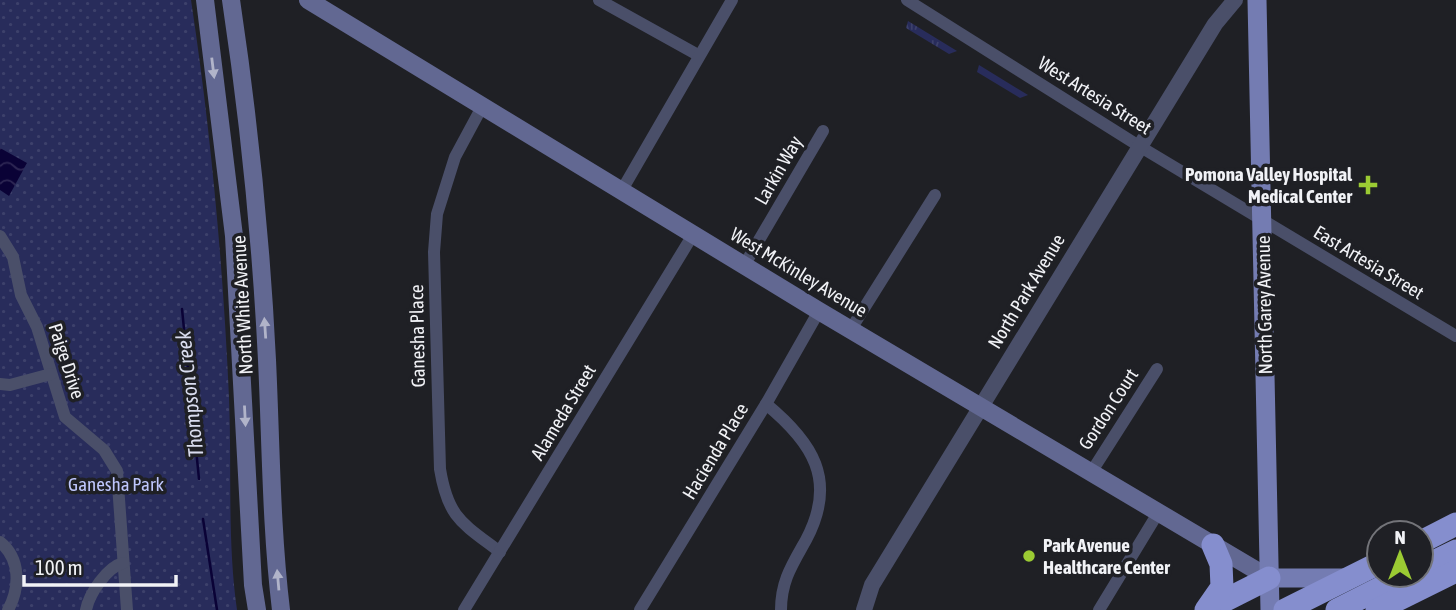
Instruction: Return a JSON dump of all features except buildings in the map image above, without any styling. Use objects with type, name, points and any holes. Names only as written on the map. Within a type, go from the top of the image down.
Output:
[{"type":"highway","points":[[1435,535],[1456,524]]},
{"type":"highway","points":[[1206,610],[1222,587],[1221,564],[1213,545]]},
{"type":"highway","points":[[1435,561],[1456,551]]},
{"type":"highway","points":[[1285,610],[1365,570]]},
{"type":"highway","points":[[1377,610],[1456,571]]},
{"type":"highway","points":[[1206,610],[1269,578]]},
{"type":"highway","points":[[1337,610],[1378,589]]},
{"type":"main road","name":"North White Avenue","points":[[205,0],[234,236],[253,585],[257,610]]},
{"type":"main road","name":"North White Avenue","points":[[231,0],[243,67],[258,218],[267,361],[271,494],[281,610]]},
{"type":"main road","name":"West McKinley Avenue","points":[[308,0],[819,311],[982,405],[1269,578]]},
{"type":"main road","name":"North Garey Avenue","points":[[1257,0],[1270,610]]},
{"type":"main road","points":[[1269,578],[1456,579]]},
{"type":"street","points":[[599,0],[698,55]]},
{"type":"street","points":[[622,190],[732,0]]},
{"type":"street","name":"West Artesia Street","points":[[908,0],[1263,221]]},
{"type":"street","name":"North Park Avenue","points":[[864,610],[872,585],[1139,146],[1215,24],[1235,0]]},
{"type":"street","name":"Ganesha Place","points":[[483,105],[455,157],[437,214],[434,252],[440,469],[444,498],[456,518],[500,552]]},
{"type":"street","name":"Larkin Way","points":[[745,264],[823,131]]},
{"type":"street","points":[[851,329],[935,195]]},
{"type":"street","name":"East Artesia Street","points":[[1263,221],[1456,336]]},
{"type":"street","name":"Alameda Street","points":[[464,610],[694,233]]},
{"type":"street","name":"Paige Drive","points":[[0,236],[13,257],[21,295],[37,327],[65,417],[104,450],[117,471],[127,610]]},
{"type":"street","name":"Hacienda Place","points":[[640,610],[766,404],[819,311]]},
{"type":"street","name":"Gordon Court","points":[[1092,471],[1157,369]]},
{"type":"street","points":[[0,384],[10,385],[51,374]]},
{"type":"street","points":[[766,404],[803,438],[817,465],[816,515],[783,580],[781,610]]},
{"type":"street","points":[[1099,610],[1158,513]]},
{"type":"street","points":[[0,542],[13,561],[18,582],[8,610]]},
{"type":"street","points":[[86,610],[87,602],[111,568],[123,563]]},
{"type":"green space","name":"Ganesha Park","points":[[0,0],[191,0],[205,99],[220,248],[229,397],[232,557],[237,610],[0,610]]},
{"type":"green space","points":[[908,21],[957,51],[949,54],[906,28]]},
{"type":"green space","points":[[979,65],[1028,95],[1020,98],[977,72]]},
{"type":"water","points":[[0,148],[27,163],[9,196],[0,190]]},
{"type":"waterway","name":"Thompson Creek","points":[[182,309],[199,479]]},
{"type":"waterway","name":"Thompson Creek","points":[[203,519],[217,610]]},
{"type":"place","name":"Pomona Valley Hospital Medical Center","points":[[1368,185]]},
{"type":"place","name":"Park Avenue Healthcare Center","points":[[1029,556]]}]
